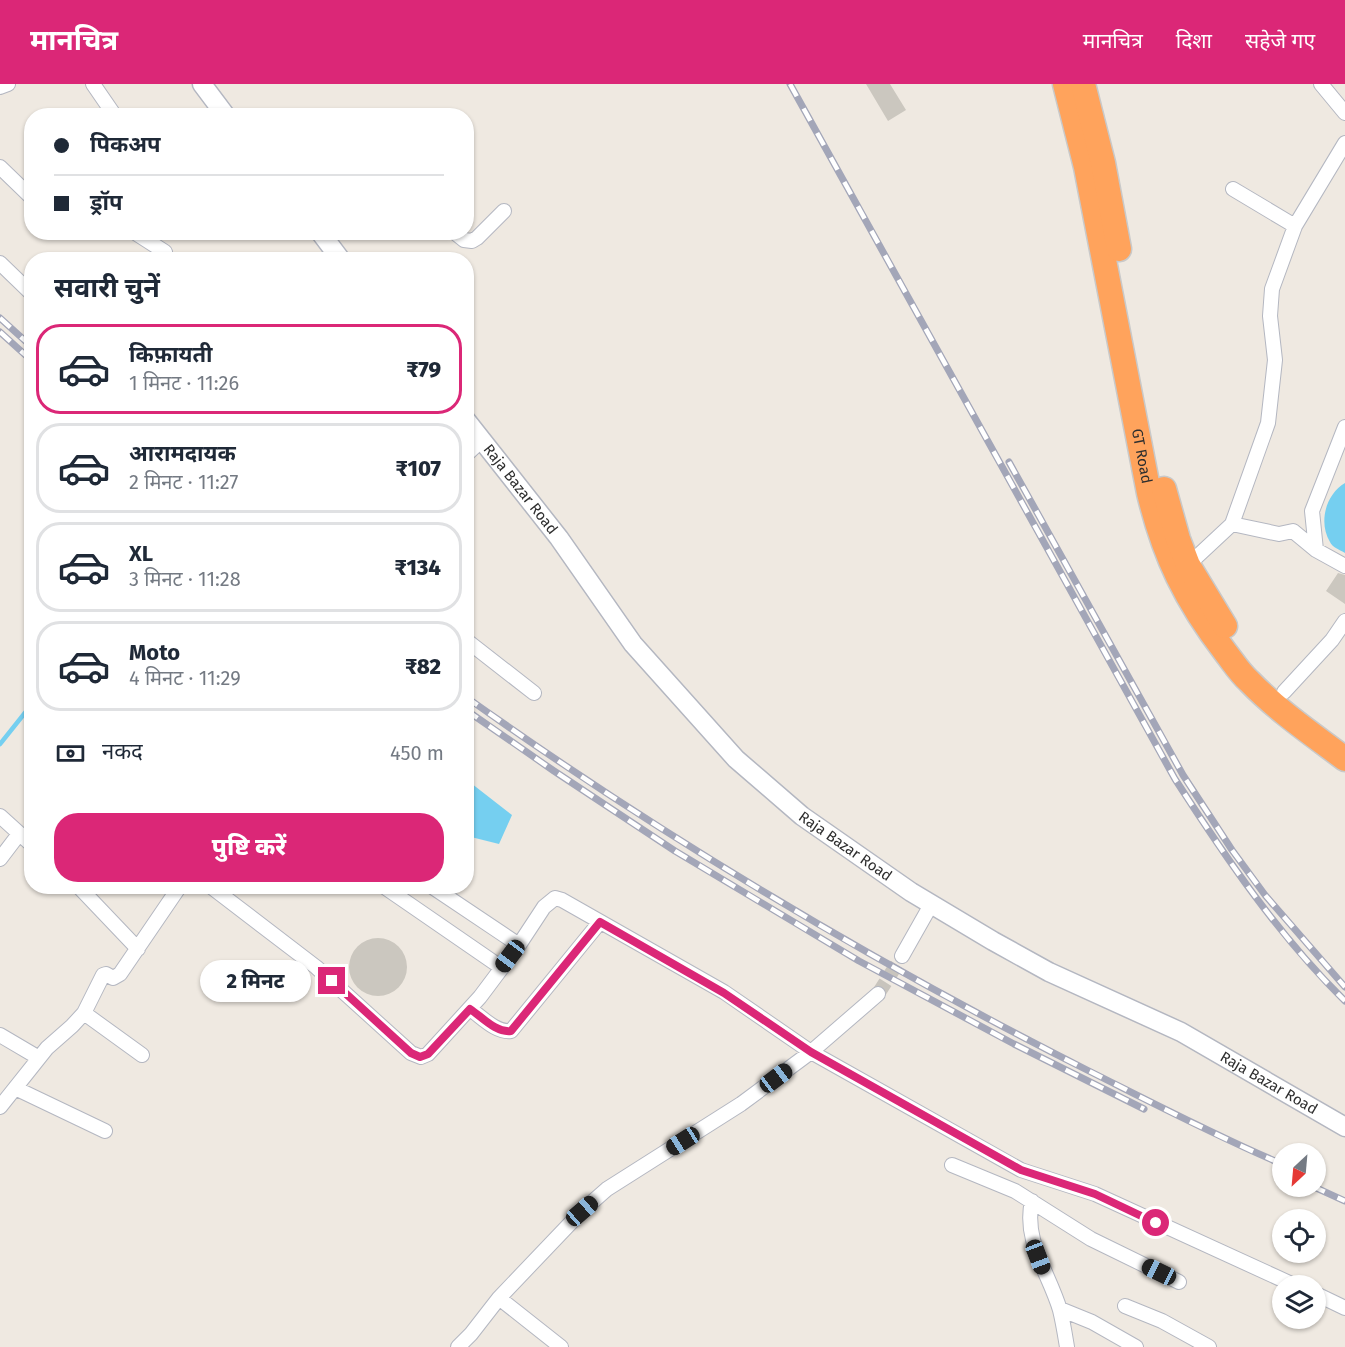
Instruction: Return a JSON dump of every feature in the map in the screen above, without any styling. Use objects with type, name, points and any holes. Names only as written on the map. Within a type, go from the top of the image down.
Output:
[{"type":"highway","name":"GT Road","points":[[1065,84],[1093,200],[1158,531],[1181,568],[1230,635],[1260,669],[1342,747]]},
{"type":"highway","name":"GT Road","points":[[1083,84],[1103,164],[1162,483],[1178,539],[1181,568],[1192,605],[1247,680],[1277,707],[1342,747]]},
{"type":"street","points":[[0,87],[8,84]]},
{"type":"street","points":[[93,84],[110,108]]},
{"type":"street","points":[[202,84],[220,108]]},
{"type":"street","points":[[1321,84],[1345,113]]},
{"type":"street","points":[[1181,568],[1232,524],[1268,423],[1275,360],[1270,316],[1272,289],[1295,226],[1345,143]]},
{"type":"street","points":[[0,167],[24,190]]},
{"type":"street","points":[[1233,189],[1295,226]]},
{"type":"street","points":[[474,240],[504,211]]},
{"type":"street","points":[[146,240],[165,252]]},
{"type":"street","points":[[0,263],[24,286]]},
{"type":"street","points":[[1316,550],[1312,511],[1345,427]]},
{"type":"street","name":"Raja Bazar Road","points":[[474,430],[559,538],[633,644],[736,759],[802,816],[911,892],[993,941],[1049,972],[1181,1032],[1345,1126]]},
{"type":"street","points":[[474,448],[482,440]]},
{"type":"street","points":[[1232,524],[1279,534],[1293,531],[1316,550],[1345,566]]},
{"type":"street","points":[[1284,692],[1332,640],[1345,621]]},
{"type":"street","points":[[474,646],[534,693]]},
{"type":"street","points":[[0,816],[24,838]]},
{"type":"street","points":[[0,859],[19,834]]},
{"type":"street","points":[[86,894],[138,949]]},
{"type":"street","points":[[0,1107],[47,1048],[84,1013],[103,975],[106,974],[113,978],[120,974],[175,894]]},
{"type":"street","points":[[220,894],[316,967],[411,1053],[420,1057],[428,1054],[470,1009],[519,945],[544,907],[555,898],[562,900],[724,993],[811,1052],[1021,1170],[1095,1194],[1272,1275]]},
{"type":"street","points":[[395,894],[501,968]]},
{"type":"street","points":[[443,894],[519,945]]},
{"type":"street","points":[[902,956],[932,903]]},
{"type":"street","points":[[470,1009],[496,1028],[504,1032],[511,1031],[600,922]]},
{"type":"street","points":[[458,1347],[499,1298],[582,1211],[607,1189],[741,1104],[811,1052],[879,994]]},
{"type":"street","points":[[84,1013],[141,1055]]},
{"type":"street","points":[[0,1035],[39,1058]]},
{"type":"street","points":[[15,1088],[105,1131]]},
{"type":"street","points":[[952,1165],[1032,1201],[1091,1239],[1179,1282]]},
{"type":"street","points":[[1010,1190],[1021,1170]]},
{"type":"street","points":[[1032,1201],[1029,1214],[1033,1243],[1060,1309],[1067,1347]]},
{"type":"street","points":[[499,1298],[561,1347]]},
{"type":"street","points":[[1326,1299],[1345,1308]]},
{"type":"street","points":[[1125,1306],[1162,1321],[1209,1347]]},
{"type":"street","points":[[1060,1309],[1092,1322],[1136,1347]]},
{"type":"water","points":[[1345,483],[1345,553],[1331,544],[1326,534],[1324,517],[1333,494]]},
{"type":"water","points":[[474,785],[512,815],[499,844],[474,838]]},
{"type":"building","points":[[866,84],[890,84],[906,110],[888,121]]},
{"type":"building","points":[[1338,573],[1345,575],[1345,604],[1326,591]]},
{"type":"building","points":[[372,938],[384,938],[399,946],[407,961],[407,973],[399,988],[384,996],[372,996],[357,988],[349,973],[349,961],[357,946]]},
{"type":"waterway","points":[[0,744],[24,714]]},
{"type":"tunnel","points":[[878,994],[902,956]]},
{"type":"railway","points":[[790,84],[1175,779],[1275,923],[1345,1001]]},
{"type":"railway","points":[[0,318],[24,340]]},
{"type":"railway","points":[[0,332],[24,354]]},
{"type":"railway","points":[[1009,462],[1183,775],[1232,850],[1265,895],[1345,987]]},
{"type":"railway","points":[[474,703],[540,749],[692,848],[848,941],[1087,1070],[1272,1159]]},
{"type":"railway","points":[[474,716],[675,851],[859,961],[1014,1044],[1144,1109]]},
{"type":"railway","points":[[1326,1192],[1345,1201]]},
{"type":"route","points":[[332,981],[411,1053],[420,1057],[428,1054],[470,1009],[496,1028],[504,1032],[511,1031],[600,922],[724,993],[811,1052],[1021,1170],[1095,1194],[1156,1223]]}]
